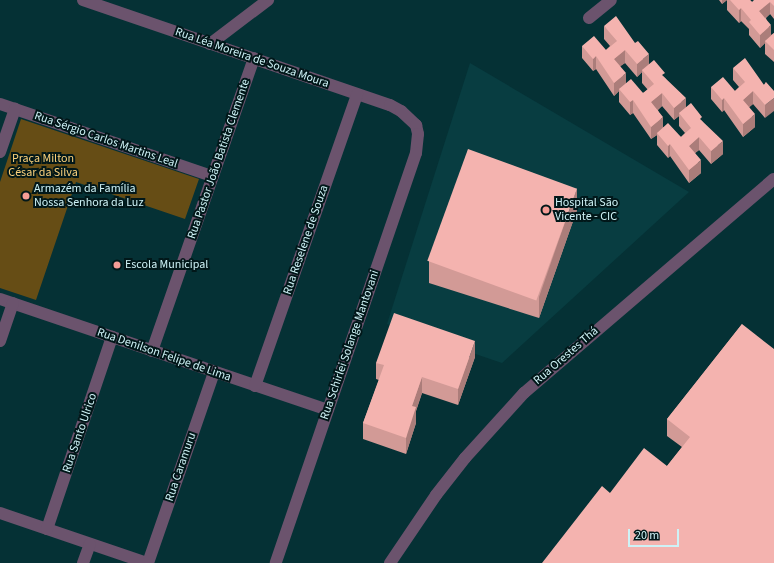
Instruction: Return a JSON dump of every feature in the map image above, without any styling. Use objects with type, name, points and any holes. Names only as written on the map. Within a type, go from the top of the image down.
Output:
[{"type":"street","name":"Rua Léa Moreira de Souza Moura","points":[[83,0],[357,94],[401,111],[416,125]]},
{"type":"street","points":[[210,44],[268,0]]},
{"type":"street","points":[[589,18],[611,0]]},
{"type":"street","name":"Rua Pastor João Batista Clemente","points":[[152,350],[254,58]]},
{"type":"street","name":"Rua Reselene de Souza","points":[[255,386],[357,94]]},
{"type":"street","name":"Rua Sérgio Carlos Martins Leal","points":[[0,104],[212,176]]},
{"type":"street","points":[[0,152],[15,109]]},
{"type":"street","name":"Rua Schirlei Solange Mantovani","points":[[276,563],[416,153],[418,134],[416,125]]},
{"type":"street","name":"Rua Orestes Thá","points":[[390,563],[460,464],[524,393],[774,179]]},
{"type":"street","name":"Rua Denilson Felipe de Lima","points":[[0,299],[328,410]]},
{"type":"street","points":[[0,341],[13,303]]},
{"type":"street","name":"Rua Santo Ulrico","points":[[47,529],[112,337]]},
{"type":"street","name":"Rua Caramuru","points":[[148,563],[214,372]]},
{"type":"street","points":[[0,513],[148,563]]},
{"type":"street","points":[[83,563],[90,544]]},
{"type":"shaded area","name":"Hospital São Vicente - CIC","points":[[470,63],[689,192],[502,363],[387,324]]},
{"type":"green space","name":"Praça Milton César da Silva","points":[[21,119],[199,179],[185,219],[76,182],[36,300],[0,288],[0,182]]},
{"type":"building","points":[[730,0],[750,0],[752,2],[754,0],[774,0],[774,6],[770,2],[759,11],[771,25],[760,35],[749,22],[751,20],[741,8],[739,10]]},
{"type":"building","points":[[616,16],[635,43],[638,41],[649,54],[637,64],[625,50],[614,59],[626,73],[614,83],[596,56],[593,59],[582,46],[594,36],[606,50],[617,41],[604,26]]},
{"type":"building","points":[[774,33],[774,50],[765,41]]},
{"type":"building","points":[[745,58],[764,85],[766,82],[774,91],[774,98],[765,105],[753,91],[743,100],[755,114],[743,124],[724,98],[722,100],[711,87],[723,77],[735,91],[745,82],[733,68]]},
{"type":"building","points":[[654,60],[665,73],[662,75],[686,98],[674,108],[662,93],[651,102],[663,117],[651,127],[633,100],[630,102],[619,89],[631,79],[643,93],[654,84],[642,70]]},
{"type":"building","points":[[691,103],[702,117],[700,119],[723,141],[711,151],[699,137],[689,146],[701,160],[689,170],[670,144],[668,146],[657,133],[668,123],[681,137],[691,128],[679,113]]},
{"type":"building","points":[[468,149],[577,189],[536,300],[427,261]]},
{"type":"building","points":[[394,313],[475,341],[458,389],[422,377],[412,406],[416,407],[406,438],[363,423],[384,365],[376,363]]},
{"type":"building","points":[[742,324],[774,349],[774,563],[542,563],[602,486],[610,493],[644,448],[667,466],[690,437],[667,419]]},
{"type":"place","name":"Armazém da Família Nossa Senhora da Luz","points":[[26,196]]},
{"type":"place","name":"Hospital São Vicente - CIC","points":[[546,210]]},
{"type":"place","name":"Escola Municipal","points":[[117,265]]}]
